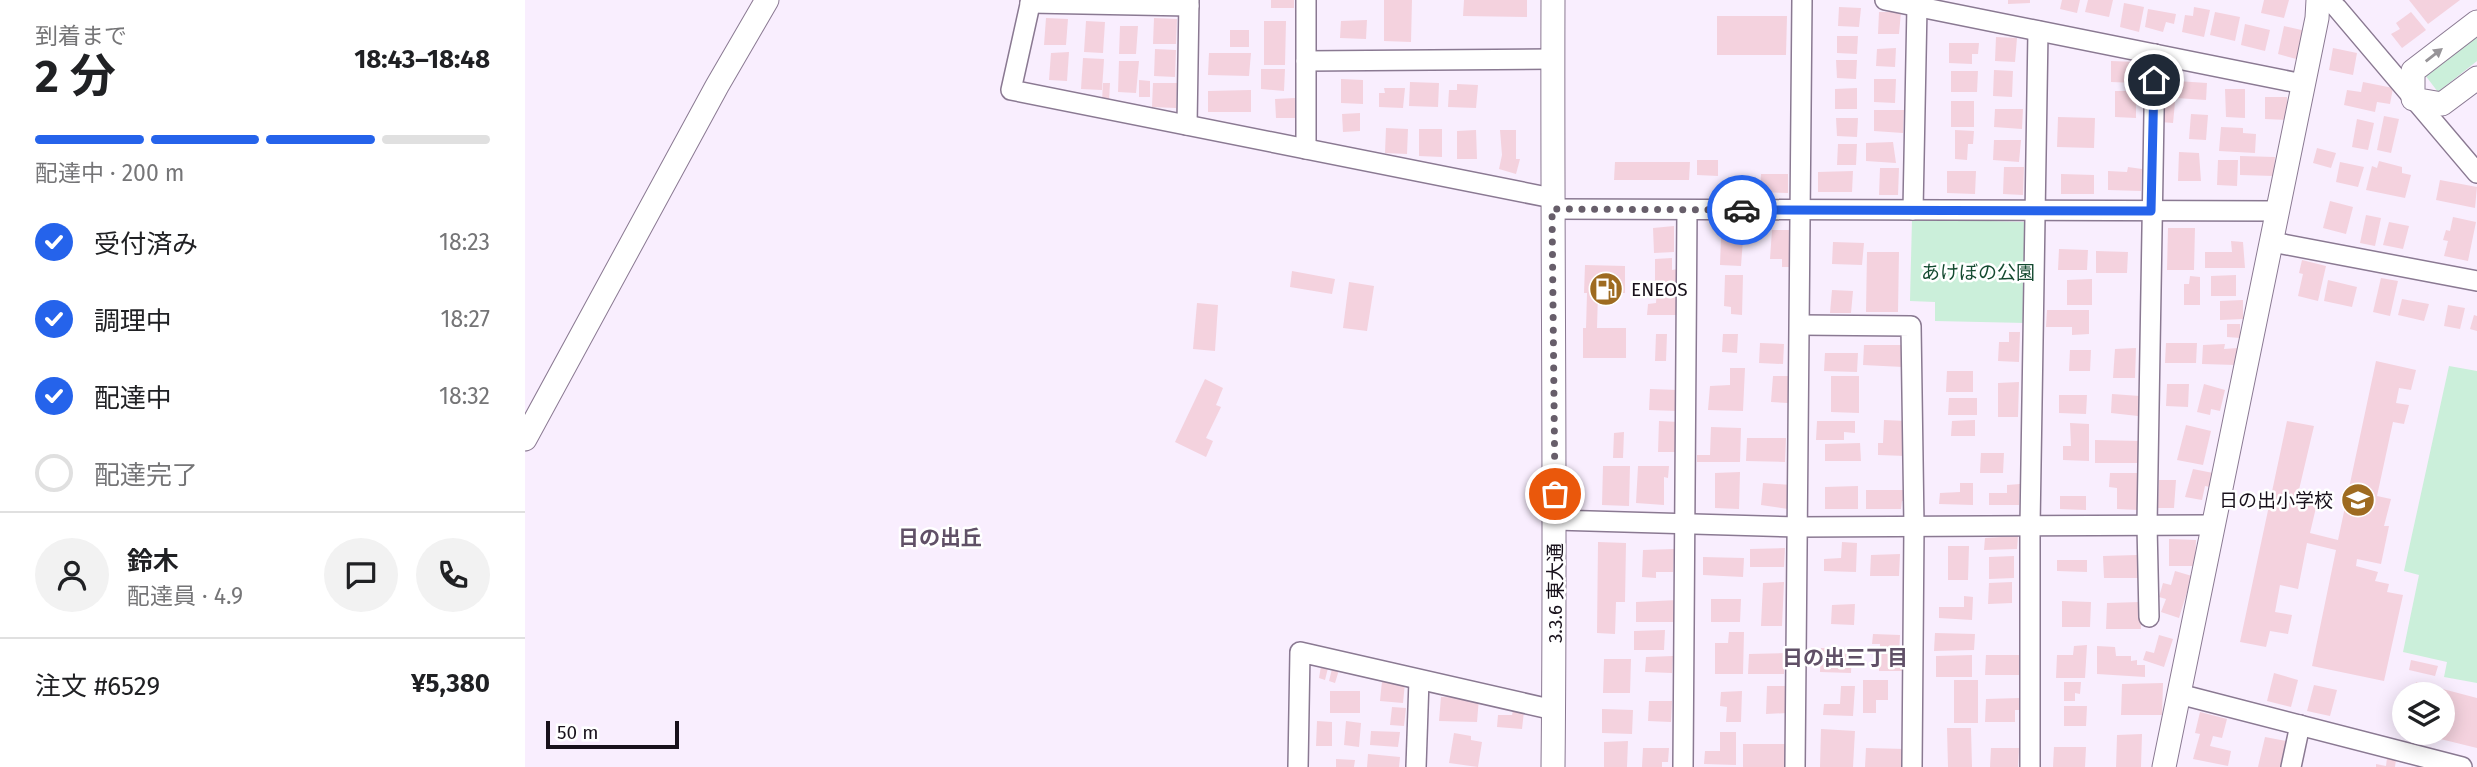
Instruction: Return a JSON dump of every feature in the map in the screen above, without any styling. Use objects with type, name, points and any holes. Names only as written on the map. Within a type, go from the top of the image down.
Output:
[{"type":"street","points":[[525,439],[717,86],[767,0]]},
{"type":"street","points":[[1306,0],[1306,149]]},
{"type":"street","name":"3.3.6 東大通","points":[[1553,0],[1553,767]]},
{"type":"street","points":[[1795,767],[1802,0]]},
{"type":"street","points":[[1885,0],[2304,84]]},
{"type":"street","points":[[2164,767],[2304,84],[2318,0]]},
{"type":"street","points":[[2328,0],[2477,173]]},
{"type":"street","points":[[1187,125],[1189,3],[1031,2],[1011,90],[1306,149],[1552,204],[1686,210],[2278,211]]},
{"type":"street","points":[[1913,210],[1917,6]]},
{"type":"street","points":[[2413,99],[2413,71],[2477,22]]},
{"type":"street","points":[[2029,767],[2038,31]]},
{"type":"street","points":[[2149,617],[2147,525],[2155,54]]},
{"type":"street","points":[[1306,61],[1553,59]]},
{"type":"street","points":[[2413,99],[2442,104],[2477,78]]},
{"type":"street","points":[[1683,767],[1686,210]]},
{"type":"street","points":[[2272,242],[2477,281]]},
{"type":"street","points":[[1800,324],[1911,326],[1914,526],[1912,767]]},
{"type":"street","points":[[1555,520],[1798,527],[2213,525]]},
{"type":"street","points":[[1297,767],[1300,652],[1554,710]]},
{"type":"street","points":[[1416,767],[1419,680]]},
{"type":"street","points":[[2179,694],[2300,725],[2409,760],[2462,767]]},
{"type":"street","points":[[2291,767],[2300,725]]},
{"type":"green space","points":[[2477,35],[2477,61],[2438,92],[2425,75]]},
{"type":"green space","name":"あけぼの公園","points":[[1912,219],[2029,222],[2026,323],[1935,321],[1935,302],[1910,301]]},
{"type":"green space","points":[[2449,366],[2477,371],[2477,683],[2444,677],[2447,662],[2403,652],[2419,575],[2404,571]]},
{"type":"building","points":[[1271,0],[1294,0],[1294,8],[1271,8]]},
{"type":"building","points":[[1384,0],[1412,0],[1411,42],[1384,41]]},
{"type":"building","points":[[1464,0],[1527,0],[1527,17],[1463,16]]},
{"type":"building","points":[[2008,0],[2030,0],[2030,3],[2008,4]]},
{"type":"building","points":[[2062,0],[2080,0],[2077,13],[2060,9]]},
{"type":"building","points":[[2088,0],[2113,0],[2109,17],[2085,12]]},
{"type":"building","points":[[2264,0],[2289,0],[2284,18],[2261,13]]},
{"type":"building","points":[[2409,0],[2460,0],[2428,24]]},
{"type":"building","points":[[2124,3],[2144,7],[2139,32],[2120,27]]},
{"type":"building","points":[[1839,7],[1861,8],[1859,27],[1838,26]]},
{"type":"building","points":[[2194,7],[2210,10],[2204,37],[2182,32],[2185,15],[2193,16]]},
{"type":"building","points":[[2148,9],[2176,14],[2174,24],[2166,22],[2163,32],[2145,27]]},
{"type":"building","points":[[1879,12],[1901,12],[1899,34],[1878,34]]},
{"type":"building","points":[[2215,12],[2240,17],[2235,41],[2210,35]]},
{"type":"building","points":[[2411,12],[2426,30],[2402,48],[2391,34],[2400,29],[2396,23]]},
{"type":"building","points":[[1717,16],[1787,16],[1786,55],[1717,55]]},
{"type":"building","points":[[1046,18],[1068,19],[1066,45],[1044,45]]},
{"type":"building","points":[[1154,18],[1177,19],[1176,44],[1153,44]]},
{"type":"building","points":[[1367,20],[1366,39],[1340,38],[1341,21]]},
{"type":"building","points":[[1086,21],[1105,22],[1103,53],[1084,52]]},
{"type":"building","points":[[1264,21],[1286,21],[1285,65],[1264,65]]},
{"type":"building","points":[[2245,24],[2270,30],[2265,51],[2241,45]]},
{"type":"building","points":[[1120,26],[1138,26],[1136,54],[1119,54]]},
{"type":"building","points":[[2284,26],[2306,31],[2300,60],[2278,54]]},
{"type":"building","points":[[1230,30],[1249,30],[1249,47],[1230,47]]},
{"type":"building","points":[[1837,36],[1858,36],[1857,54],[1837,53]]},
{"type":"building","points":[[1996,37],[2017,38],[2015,62],[1995,61]]},
{"type":"building","points":[[1949,43],[1979,43],[1978,54],[1972,54],[1972,64],[1949,63]]},
{"type":"building","points":[[1896,48],[1895,67],[1876,66],[1877,49]]},
{"type":"building","points":[[2333,48],[2357,53],[2353,75],[2329,70]]},
{"type":"building","points":[[1155,49],[1176,50],[1175,77],[1154,76]]},
{"type":"building","points":[[1069,52],[1067,81],[1049,80],[1051,53]]},
{"type":"building","points":[[1209,53],[1251,53],[1249,76],[1208,75]]},
{"type":"building","points":[[1083,58],[1104,59],[1102,90],[1081,89]]},
{"type":"building","points":[[1836,60],[1857,60],[1856,79],[1837,78]]},
{"type":"building","points":[[1119,61],[1139,61],[1136,93],[1118,92]]},
{"type":"building","points":[[2111,61],[2137,62],[2136,83],[2111,82]]},
{"type":"building","points":[[1261,69],[1285,69],[1284,91],[1261,89]]},
{"type":"building","points":[[1994,70],[2013,71],[2012,97],[1993,96]]},
{"type":"building","points":[[1951,71],[1978,71],[1977,92],[1951,92]]},
{"type":"building","points":[[1341,79],[1363,80],[1363,104],[1341,103]]},
{"type":"building","points":[[1874,79],[1896,79],[1895,103],[1874,102]]},
{"type":"building","points":[[1139,80],[1150,81],[1150,97],[1139,97]]},
{"type":"building","points":[[2162,80],[2207,83],[2206,100],[2161,97]]},
{"type":"building","points":[[1410,82],[1439,83],[1438,107],[1409,106]]},
{"type":"building","points":[[2363,82],[2393,88],[2390,104],[2377,102],[2375,112],[2344,105],[2347,90],[2361,92]]},
{"type":"building","points":[[1103,83],[1110,83],[1109,100],[1102,100]]},
{"type":"building","points":[[1153,83],[1177,83],[1176,108],[1152,107]]},
{"type":"building","points":[[1457,84],[1478,85],[1476,108],[1448,107],[1449,90],[1457,90]]},
{"type":"building","points":[[1384,88],[1405,88],[1403,108],[1379,107],[1379,93],[1385,93]]},
{"type":"building","points":[[1857,88],[1857,109],[1835,109],[1835,89]]},
{"type":"building","points":[[2225,89],[2245,89],[2245,118],[2226,117]]},
{"type":"building","points":[[1251,90],[1251,112],[1208,112],[1208,91]]},
{"type":"building","points":[[2115,91],[2136,91],[2136,118],[2115,117]]},
{"type":"building","points":[[2265,97],[2287,97],[2287,120],[2265,119]]},
{"type":"building","points":[[1295,98],[1295,118],[1276,118],[1275,99]]},
{"type":"building","points":[[1951,101],[1974,101],[1974,127],[1951,127]]},
{"type":"building","points":[[2161,101],[2175,102],[2173,123],[2160,122]]},
{"type":"building","points":[[1995,109],[2023,109],[2022,129],[1994,127]]},
{"type":"building","points":[[1874,110],[1904,110],[1903,133],[1874,131]]},
{"type":"building","points":[[1360,113],[1360,131],[1343,132],[1342,114]]},
{"type":"building","points":[[2191,114],[2208,115],[2206,140],[2189,139]]},
{"type":"building","points":[[2384,116],[2399,119],[2391,153],[2377,150]]},
{"type":"building","points":[[2058,117],[2095,118],[2094,148],[2057,147]]},
{"type":"building","points":[[1836,118],[1858,118],[1857,137],[1837,136]]},
{"type":"building","points":[[2357,119],[2374,123],[2368,150],[2352,147]]},
{"type":"building","points":[[2221,127],[2243,128],[2243,133],[2256,134],[2255,153],[2219,151]]},
{"type":"building","points":[[1386,128],[1408,129],[1407,154],[1385,153]]},
{"type":"building","points":[[1419,129],[1442,129],[1442,157],[1419,156]]},
{"type":"building","points":[[1476,130],[1477,159],[1457,159],[1457,131]]},
{"type":"building","points":[[1500,130],[1516,130],[1516,159],[1520,159],[1516,174],[1499,169],[1502,155]]},
{"type":"building","points":[[1955,130],[1974,131],[1973,144],[1968,144],[1967,160],[1955,159]]},
{"type":"building","points":[[1994,140],[2021,140],[2019,162],[1993,160]]},
{"type":"building","points":[[1893,142],[1896,163],[1866,161],[1866,143]]},
{"type":"building","points":[[1838,144],[1857,144],[1856,165],[1837,165]]},
{"type":"building","points":[[2317,148],[2336,153],[2331,168],[2313,163]]},
{"type":"building","points":[[2179,152],[2199,153],[2201,181],[2178,181]]},
{"type":"building","points":[[2240,156],[2275,157],[2274,176],[2240,175]]},
{"type":"building","points":[[1697,160],[1718,160],[1718,176],[1697,175]]},
{"type":"building","points":[[2218,160],[2238,160],[2237,186],[2217,185]]},
{"type":"building","points":[[2379,161],[2402,167],[2402,173],[2411,175],[2405,198],[2366,190],[2372,166],[2377,168]]},
{"type":"building","points":[[1615,162],[1690,162],[1689,180],[1614,180]]},
{"type":"building","points":[[2340,162],[2364,167],[2358,187],[2336,182]]},
{"type":"building","points":[[2004,167],[2024,167],[2023,195],[2003,194]]},
{"type":"building","points":[[2128,167],[2142,169],[2141,191],[2108,190],[2108,171],[2127,172]]},
{"type":"building","points":[[1880,168],[1899,168],[1898,195],[1879,195]]},
{"type":"building","points":[[1853,171],[1852,192],[1818,192],[1818,172]]},
{"type":"building","points":[[1947,171],[1976,171],[1975,194],[1947,193]]},
{"type":"building","points":[[1761,174],[1788,174],[1788,193],[1760,192]]},
{"type":"building","points":[[2061,174],[2094,175],[2094,194],[2061,194]]},
{"type":"building","points":[[2440,180],[2477,187],[2475,208],[2436,200]]},
{"type":"building","points":[[2330,201],[2353,207],[2346,234],[2323,228]]},
{"type":"building","points":[[2366,215],[2381,218],[2375,246],[2360,243]]},
{"type":"building","points":[[2453,217],[2476,222],[2468,261],[2444,256],[2448,241],[2443,240],[2446,230],[2450,231]]},
{"type":"building","points":[[2389,222],[2409,226],[2403,249],[2383,245]]},
{"type":"building","points":[[1674,226],[1674,252],[1654,253],[1653,228]]},
{"type":"building","points":[[2168,228],[2195,228],[2194,270],[2167,270]]},
{"type":"building","points":[[1772,230],[1791,230],[1790,267],[1782,267],[1782,259],[1770,259]]},
{"type":"building","points":[[1721,238],[1743,239],[1741,266],[1720,265]]},
{"type":"building","points":[[2231,241],[2243,242],[2245,268],[2205,268],[2205,252],[2232,252]]},
{"type":"building","points":[[1833,242],[1864,243],[1862,265],[1832,264]]},
{"type":"building","points":[[2059,249],[2088,250],[2087,270],[2058,270]]},
{"type":"building","points":[[2096,251],[2128,252],[2127,273],[2096,273]]},
{"type":"building","points":[[1867,252],[1899,252],[1898,312],[1866,312]]},
{"type":"building","points":[[1672,258],[1672,270],[1678,269],[1677,283],[1655,282],[1655,259]]},
{"type":"building","points":[[2302,260],[2326,266],[2318,301],[2298,296],[2303,274],[2299,273]]},
{"type":"building","points":[[1585,265],[1625,266],[1625,293],[1598,293],[1597,328],[1626,328],[1626,358],[1583,358],[1587,293],[1584,293]]},
{"type":"building","points":[[1292,271],[1335,279],[1332,294],[1290,287]]},
{"type":"building","points":[[1725,275],[1743,275],[1742,315],[1731,314],[1731,307],[1724,306]]},
{"type":"building","points":[[2236,275],[2236,296],[2211,296],[2211,276]]},
{"type":"building","points":[[2190,276],[2200,277],[2200,305],[2184,305],[2184,284],[2189,284]]},
{"type":"building","points":[[2381,278],[2398,281],[2390,316],[2373,312]]},
{"type":"building","points":[[2092,279],[2092,305],[2067,305],[2067,280]]},
{"type":"building","points":[[2328,280],[2357,287],[2352,307],[2324,301]]},
{"type":"building","points":[[1349,282],[1374,286],[1367,331],[1343,328]]},
{"type":"building","points":[[1677,287],[1677,315],[1647,315],[1648,304],[1656,303],[1657,288]]},
{"type":"building","points":[[1832,290],[1853,291],[1851,313],[1830,313]]},
{"type":"building","points":[[2402,299],[2429,304],[2424,321],[2398,315]]},
{"type":"building","points":[[2243,300],[2243,319],[2220,320],[2220,301]]},
{"type":"building","points":[[1197,303],[1218,305],[1215,351],[1193,349]]},
{"type":"building","points":[[2448,305],[2465,308],[2460,329],[2444,326]]},
{"type":"building","points":[[2047,310],[2089,310],[2089,334],[2072,335],[2072,327],[2046,327]]},
{"type":"building","points":[[2474,315],[2477,316],[2477,331],[2470,329]]},
{"type":"building","points":[[2227,324],[2240,324],[2240,338],[2227,337]]},
{"type":"building","points":[[2009,332],[2020,332],[2019,362],[1998,361],[1999,342],[2009,342]]},
{"type":"building","points":[[1656,334],[1667,334],[1666,361],[1655,361]]},
{"type":"building","points":[[1723,334],[1738,334],[1737,353],[1722,352]]},
{"type":"building","points":[[1760,343],[1784,344],[1783,364],[1759,363]]},
{"type":"building","points":[[2166,343],[2197,343],[2196,363],[2165,363]]},
{"type":"building","points":[[2225,344],[2224,349],[2238,348],[2236,365],[2202,364],[2203,345]]},
{"type":"building","points":[[1864,345],[1904,345],[1903,367],[1863,365]]},
{"type":"building","points":[[2136,348],[2135,378],[2113,378],[2115,349]]},
{"type":"building","points":[[2070,350],[2091,350],[2090,371],[2069,371]]},
{"type":"building","points":[[1825,353],[1858,353],[1857,372],[1824,371]]},
{"type":"building","points":[[2376,361],[2416,370],[2411,390],[2399,388],[2396,403],[2409,405],[2404,424],[2393,422],[2377,496],[2391,499],[2384,526],[2389,526],[2381,564],[2357,559],[2356,566],[2378,572],[2375,581],[2389,584],[2387,592],[2403,595],[2384,681],[2312,666],[2336,550],[2307,543],[2298,589],[2280,585],[2275,612],[2292,615],[2288,634],[2270,631],[2266,647],[2240,642],[2287,421],[2314,426],[2298,494],[2318,499],[2310,533],[2338,540]]},
{"type":"building","points":[[1730,368],[1745,368],[1743,411],[1708,410],[1710,386],[1730,385]]},
{"type":"building","points":[[1947,371],[1973,371],[1973,392],[1946,392]]},
{"type":"building","points":[[1773,376],[1791,376],[1788,403],[1771,402]]},
{"type":"building","points":[[1831,376],[1859,376],[1859,413],[1831,412]]},
{"type":"building","points":[[1205,379],[1223,388],[1216,405],[1221,407],[1206,438],[1213,441],[1206,457],[1175,442]]},
{"type":"building","points":[[2019,382],[2018,417],[1998,417],[1998,383]]},
{"type":"building","points":[[2167,384],[2189,384],[2188,407],[2166,406]]},
{"type":"building","points":[[2204,384],[2225,390],[2220,411],[2211,409],[2210,415],[2197,412]]},
{"type":"building","points":[[1650,389],[1678,390],[1677,411],[1649,410]]},
{"type":"building","points":[[2112,394],[2140,396],[2138,416],[2111,413]]},
{"type":"building","points":[[2059,395],[2087,395],[2086,414],[2059,413]]},
{"type":"building","points":[[1949,398],[1977,398],[1977,415],[1948,415]]},
{"type":"building","points":[[1884,420],[1906,421],[1906,456],[1878,455],[1878,443],[1883,443]]},
{"type":"building","points":[[1975,420],[1975,436],[1951,436],[1952,421]]},
{"type":"building","points":[[1659,421],[1679,422],[1677,452],[1658,452]]},
{"type":"building","points":[[1817,421],[1855,421],[1855,433],[1844,432],[1844,440],[1816,440]]},
{"type":"building","points":[[2070,423],[2089,424],[2089,461],[2063,460],[2063,446],[2071,446]]},
{"type":"building","points":[[2186,425],[2211,431],[2203,465],[2177,460]]},
{"type":"building","points":[[1711,427],[1741,428],[1740,462],[1697,462],[1697,455],[1710,455]]},
{"type":"building","points":[[1624,432],[1623,458],[1613,458],[1614,433]]},
{"type":"building","points":[[1747,438],[1786,438],[1785,462],[1746,461]]},
{"type":"building","points":[[2095,440],[2140,441],[2140,463],[2095,463]]},
{"type":"building","points":[[1860,443],[1861,461],[1825,461],[1825,444]]},
{"type":"building","points":[[1981,453],[2004,453],[2003,473],[1980,473]]},
{"type":"building","points":[[1603,466],[1630,466],[1629,506],[1602,505]]},
{"type":"building","points":[[1638,466],[1669,466],[1668,478],[1664,477],[1664,505],[1636,503]]},
{"type":"building","points":[[2193,469],[2213,473],[2210,487],[2205,486],[2202,500],[2185,497]]},
{"type":"building","points":[[1740,472],[1739,509],[1715,508],[1715,473]]},
{"type":"building","points":[[2110,473],[2140,473],[2139,510],[2117,509],[2117,488],[2109,487]]},
{"type":"building","points":[[2159,480],[2176,480],[2174,508],[2158,508]]},
{"type":"building","points":[[1763,483],[1791,485],[1788,509],[1761,505]]},
{"type":"building","points":[[1960,483],[1973,483],[1973,505],[1939,504],[1940,493],[1960,492]]},
{"type":"building","points":[[2020,484],[2019,505],[1989,505],[1989,493],[2007,493],[2007,485]]},
{"type":"building","points":[[1858,486],[1858,509],[1825,509],[1825,487]]},
{"type":"building","points":[[1866,490],[1906,490],[1906,501],[1902,501],[1901,509],[1866,509]]},
{"type":"building","points":[[2060,496],[2086,496],[2086,510],[2060,509]]},
{"type":"building","points":[[2018,536],[2017,549],[1984,550],[1985,538]]},
{"type":"building","points":[[2169,539],[2196,540],[2195,566],[2169,566]]},
{"type":"building","points":[[1598,542],[1626,543],[1625,602],[1616,602],[1615,634],[1597,633]]},
{"type":"building","points":[[1842,542],[1857,543],[1856,572],[1824,571],[1824,559],[1841,558]]},
{"type":"building","points":[[1948,546],[1969,546],[1968,580],[1948,580]]},
{"type":"building","points":[[1785,548],[1784,567],[1750,567],[1750,549]]},
{"type":"building","points":[[1674,549],[1673,572],[1656,572],[1656,578],[1642,577],[1643,550]]},
{"type":"building","points":[[1900,554],[1899,576],[1870,576],[1871,555]]},
{"type":"building","points":[[2137,555],[2137,565],[2141,565],[2140,578],[2104,578],[2103,556]]},
{"type":"building","points":[[2014,556],[2014,578],[1989,579],[1989,557]]},
{"type":"building","points":[[1703,557],[1744,558],[1743,577],[1703,575]]},
{"type":"building","points":[[2057,560],[2087,560],[2087,572],[2057,571]]},
{"type":"building","points":[[2175,571],[2192,576],[2179,618],[2161,612],[2166,599],[2159,597],[2163,583],[2171,585]]},
{"type":"building","points":[[1784,582],[1782,626],[1761,626],[1763,583]]},
{"type":"building","points":[[2012,582],[2012,603],[1988,604],[1989,583]]},
{"type":"building","points":[[1964,596],[1973,597],[1972,620],[1939,618],[1939,607],[1964,607]]},
{"type":"building","points":[[1711,599],[1741,599],[1740,622],[1711,622]]},
{"type":"building","points":[[1678,600],[1677,622],[1636,622],[1636,602]]},
{"type":"building","points":[[2062,601],[2091,602],[2090,627],[2062,627]]},
{"type":"building","points":[[2140,602],[2141,629],[2106,629],[2107,603]]},
{"type":"building","points":[[1855,604],[1854,625],[1831,624],[1832,605]]},
{"type":"building","points":[[1665,630],[1664,650],[1634,650],[1634,631]]},
{"type":"building","points":[[1729,632],[1744,632],[1743,674],[1715,674],[1715,643],[1728,643]]},
{"type":"building","points":[[1935,633],[1975,634],[1974,650],[1934,651]]},
{"type":"building","points":[[1873,634],[1900,635],[1899,653],[1907,652],[1906,671],[1879,671],[1880,644],[1872,644]]},
{"type":"building","points":[[2159,635],[2173,639],[2164,667],[2143,660],[2146,651],[2154,653]]},
{"type":"building","points":[[2087,645],[2085,678],[2056,678],[2057,655],[2073,655],[2074,646]]},
{"type":"building","points":[[2097,646],[2115,647],[2116,656],[2131,656],[2131,661],[2137,660],[2137,665],[2145,665],[2145,677],[2097,674]]},
{"type":"building","points":[[1821,648],[1852,649],[1851,673],[1820,672]]},
{"type":"building","points":[[1785,653],[1784,674],[1748,674],[1749,654]]},
{"type":"building","points":[[1972,655],[1972,677],[1936,677],[1936,656]]},
{"type":"building","points":[[1986,655],[2022,655],[2021,675],[1985,675]]},
{"type":"building","points":[[1673,656],[1672,673],[1645,672],[1646,657]]},
{"type":"building","points":[[1604,659],[1631,659],[1630,693],[1603,693]]},
{"type":"building","points":[[2411,660],[2438,666],[2435,676],[2409,670]]},
{"type":"building","points":[[1321,666],[1328,668],[1325,680],[1319,678]]},
{"type":"building","points":[[1332,669],[1339,670],[1335,683],[1329,681]]},
{"type":"building","points":[[2274,673],[2298,680],[2291,707],[2267,701]]},
{"type":"building","points":[[1863,680],[1888,680],[1888,700],[1876,700],[1876,713],[1863,713]]},
{"type":"building","points":[[1954,680],[1978,680],[1978,723],[1954,723]]},
{"type":"building","points":[[1382,681],[1405,683],[1403,703],[1380,701]]},
{"type":"building","points":[[2064,682],[2081,682],[2080,694],[2075,693],[2075,701],[2064,701]]},
{"type":"building","points":[[2163,683],[2162,715],[2121,715],[2122,684]]},
{"type":"building","points":[[2314,685],[2337,690],[2330,716],[2307,711]]},
{"type":"building","points":[[1767,686],[1789,686],[1788,713],[1766,714]]},
{"type":"building","points":[[1841,686],[1855,686],[1853,716],[1823,715],[1824,704],[1840,704]]},
{"type":"building","points":[[1330,691],[1360,691],[1360,713],[1330,713]]},
{"type":"building","points":[[1742,691],[1741,722],[1726,722],[1727,707],[1720,706],[1721,692]]},
{"type":"building","points":[[2455,692],[2477,698],[2477,748],[2455,743]]},
{"type":"building","points":[[1441,697],[1479,698],[1477,722],[1439,721]]},
{"type":"building","points":[[2020,698],[2019,710],[2015,710],[2015,722],[1985,722],[1986,699]]},
{"type":"building","points":[[1649,701],[1672,701],[1671,722],[1648,721]]},
{"type":"building","points":[[2064,706],[2087,706],[2086,726],[2064,726]]},
{"type":"building","points":[[1392,707],[1406,708],[1404,726],[1390,725]]},
{"type":"building","points":[[1602,709],[1633,710],[1632,734],[1602,733]]},
{"type":"building","points":[[1513,710],[1524,711],[1522,729],[1497,727],[1498,715],[1512,715]]},
{"type":"building","points":[[2200,712],[2227,719],[2222,738],[2213,736],[2210,746],[2231,751],[2228,766],[2193,759],[2200,734],[2195,733]]},
{"type":"building","points":[[1317,721],[1332,722],[1332,746],[1316,746]]},
{"type":"building","points":[[1346,721],[1361,723],[1359,747],[1344,745]]},
{"type":"building","points":[[1947,728],[1971,728],[1972,767],[1948,767]]},
{"type":"building","points":[[1821,729],[1855,731],[1853,767],[1820,767]]},
{"type":"building","points":[[1371,731],[1400,732],[1398,747],[1370,745]]},
{"type":"building","points":[[1720,732],[1736,732],[1736,765],[1704,764],[1705,751],[1720,751]]},
{"type":"building","points":[[1454,733],[1471,736],[1471,740],[1482,742],[1478,767],[1449,763]]},
{"type":"building","points":[[2142,734],[2141,767],[2116,767],[2117,735]]},
{"type":"building","points":[[2265,737],[2286,741],[2280,767],[2258,767]]},
{"type":"building","points":[[1628,741],[1627,767],[1604,767],[1604,742]]},
{"type":"building","points":[[1743,744],[1789,744],[1789,767],[1743,767]]},
{"type":"building","points":[[2054,747],[2086,747],[2085,767],[2053,767]]},
{"type":"building","points":[[1643,748],[1669,748],[1668,762],[1662,762],[1662,767],[1642,767]]},
{"type":"building","points":[[1866,748],[1905,749],[1905,767],[1865,767]]},
{"type":"building","points":[[1991,748],[2019,748],[2018,767],[1990,767]]},
{"type":"building","points":[[1368,754],[1400,757],[1399,767],[1367,767]]},
{"type":"building","points":[[2387,758],[2396,759],[2395,767],[2376,767],[2376,764],[2386,766]]},
{"type":"building","points":[[1336,759],[1355,760],[1354,767],[1336,767]]},
{"type":"way so far","points":[[1555,494],[1552,209],[1742,210]]},
{"type":"place","name":"ENEOS","points":[[1606,289]]},
{"type":"place","name":"日の出小学校","points":[[2358,500]]},
{"type":"district","name":"日の出丘","points":[[940,538]]},
{"type":"district","name":"日の出三丁目","points":[[1845,658]]},
{"type":"route","points":[[1742,210],[2151,211],[2154,80]]}]
